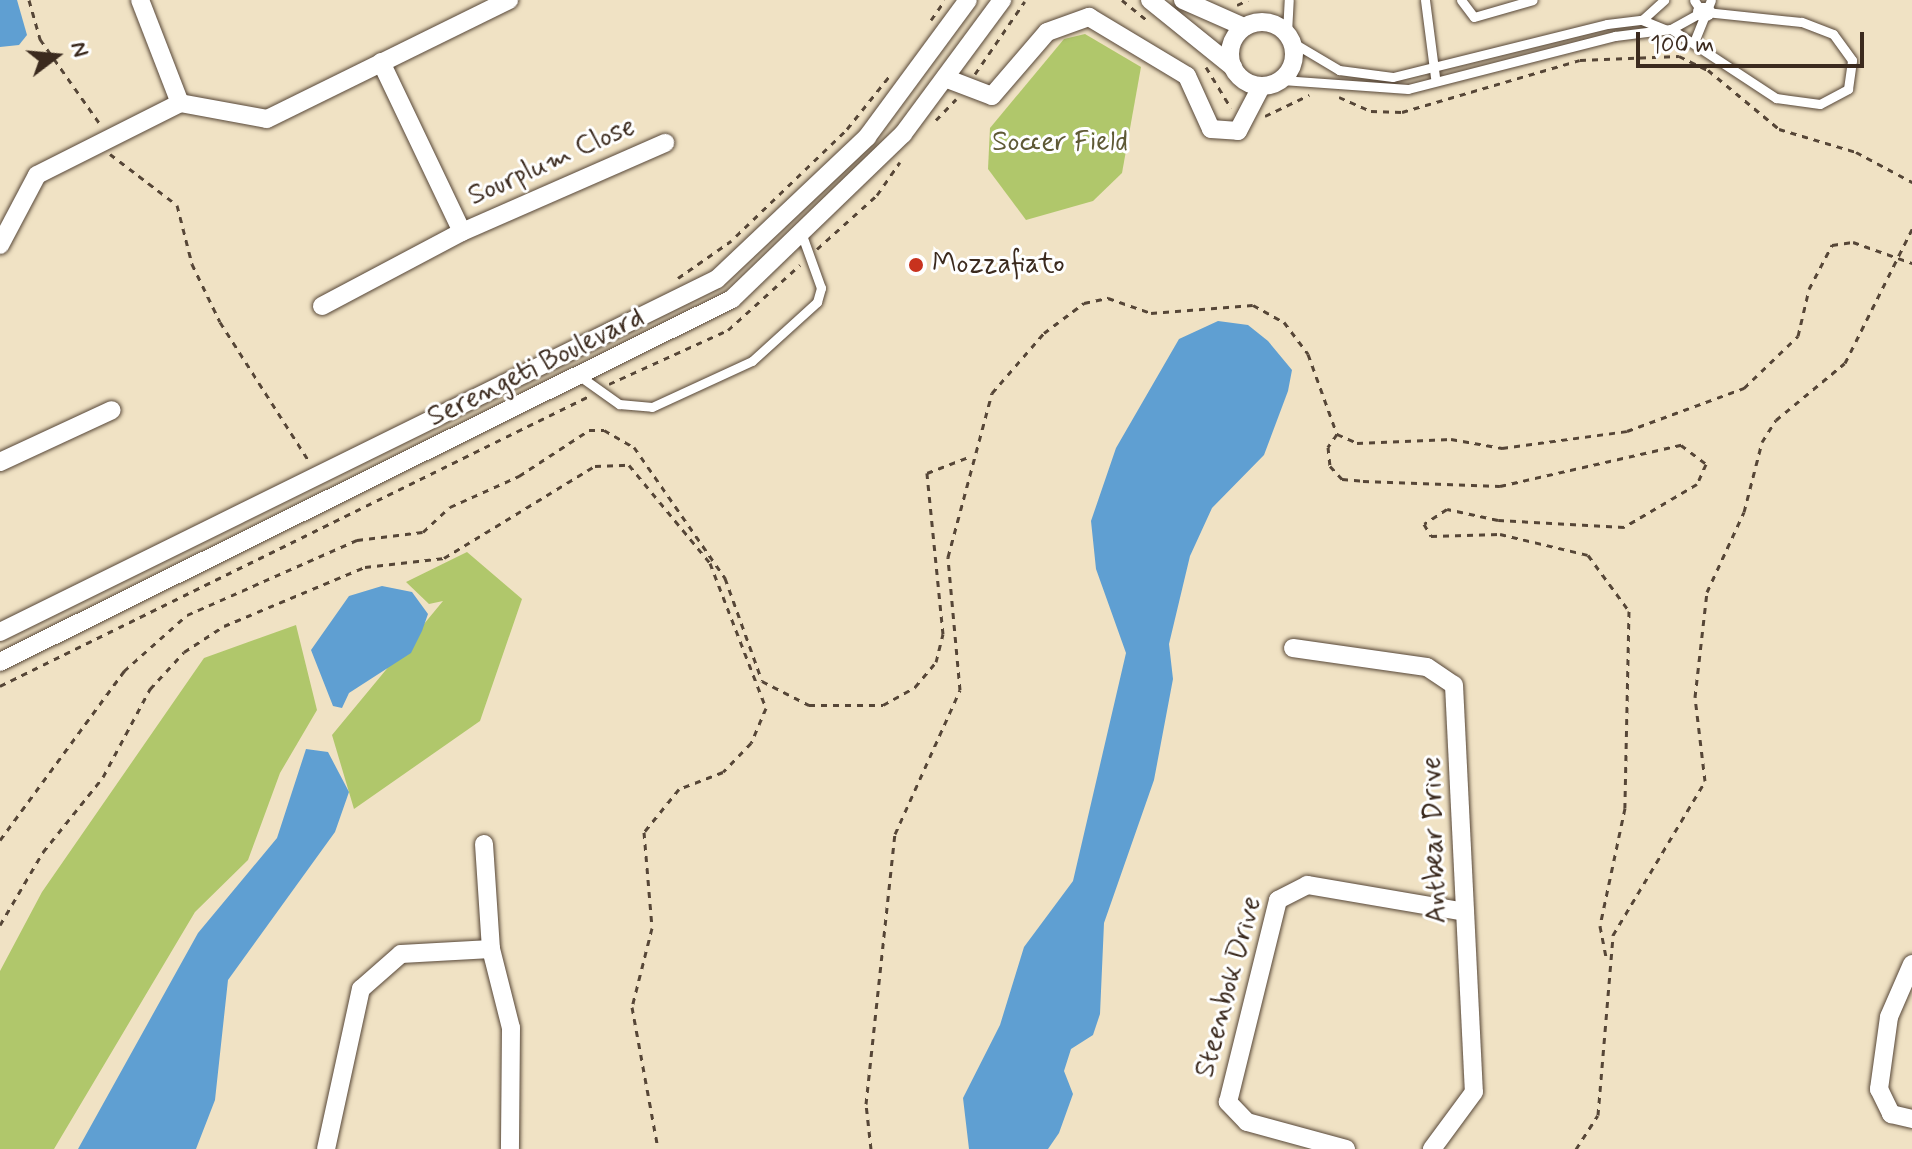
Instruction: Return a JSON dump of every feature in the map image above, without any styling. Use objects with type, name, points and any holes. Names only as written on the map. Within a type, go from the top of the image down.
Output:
[{"type":"street","points":[[140,0],[180,103]]},
{"type":"street","points":[[0,245],[37,175],[180,103],[262,120],[509,0]]},
{"type":"street","name":"Serengeti Boulevard","points":[[0,632],[315,469],[717,279],[867,137],[968,0]]},
{"type":"street","name":"Serengeti Boulevard","points":[[0,662],[581,377],[732,299],[803,238],[903,134],[1002,0]]},
{"type":"street","points":[[1150,0],[1261,87]]},
{"type":"street","points":[[945,78],[992,96],[1047,32],[1089,17],[1182,72],[1211,129],[1238,131],[1261,87],[1282,80],[1294,62],[1290,37],[1269,22],[1244,27],[1183,0]]},
{"type":"street","points":[[1233,67],[1230,47],[1244,27]]},
{"type":"street","name":"Sourplum Close","points":[[381,62],[462,232]]},
{"type":"street","name":"Sourplum Close","points":[[322,306],[462,232],[665,143]]},
{"type":"street","points":[[0,462],[112,410]]},
{"type":"street","name":"Antbear Drive","points":[[1293,648],[1427,667],[1453,680],[1474,1092],[1432,1149]]},
{"type":"street","points":[[484,844],[491,949],[511,1028],[510,1149]]},
{"type":"street","name":"Steenbok Drive","points":[[1346,1149],[1247,1122],[1228,1102],[1278,900],[1307,885],[1465,912]]},
{"type":"street","points":[[326,1149],[361,989],[401,954],[491,949]]},
{"type":"street","points":[[1912,964],[1879,1089],[1891,1114],[1912,1119]]},
{"type":"lane","points":[[1289,0],[1290,37],[1333,68],[1368,76],[1435,72],[1642,20],[1664,0]]},
{"type":"lane","points":[[1425,0],[1436,84]]},
{"type":"lane","points":[[1461,0],[1474,17],[1511,3],[1533,0]]},
{"type":"lane","points":[[1282,80],[1381,89],[1436,84],[1667,29],[1703,6],[1787,20],[1833,34],[1852,60],[1848,89],[1820,104],[1776,98],[1741,82],[1694,42],[1667,29],[1642,20]]},
{"type":"lane","points":[[1694,42],[1703,6]]},
{"type":"lane","points":[[581,377],[619,404],[652,407],[752,361],[817,302],[821,288],[803,238]]},
{"type":"path","points":[[29,0],[40,39],[100,123],[98,144],[177,205],[192,264],[220,322],[315,469]]},
{"type":"path","points":[[928,25],[945,0]]},
{"type":"path","points":[[1326,94],[1371,111],[1402,112],[1580,60],[1679,56],[1708,70],[1779,129],[1856,152],[1912,182]]},
{"type":"path","points":[[666,284],[731,241],[847,129],[901,61]]},
{"type":"path","points":[[1203,61],[1233,110],[1265,116],[1316,92]]},
{"type":"path","points":[[1576,1149],[1598,1115],[1607,961],[1613,935],[1705,781],[1695,697],[1707,592],[1744,512],[1762,442],[1776,420],[1845,363],[1912,229]]},
{"type":"path","points":[[871,1149],[866,1104],[895,834],[960,690],[948,557],[992,393],[1044,333],[1084,303],[1108,298],[1151,313],[1253,305],[1284,322],[1308,354],[1337,434],[1357,443],[1451,439],[1502,448],[1627,431],[1744,388],[1776,365],[1798,336],[1809,289],[1832,245],[1853,242],[1912,263]]},
{"type":"path","points":[[0,840],[124,671],[187,615],[357,540],[423,532],[450,507],[519,476],[589,430],[604,430],[634,447],[725,578],[762,681],[809,705],[883,705],[915,687],[936,662],[943,634],[927,473],[973,455]]},
{"type":"path","points":[[1337,434],[1328,447],[1330,466],[1342,479],[1363,481],[1500,486],[1681,445],[1706,464],[1697,484],[1624,527],[1498,520],[1447,509],[1424,524],[1431,536],[1500,534],[1588,555],[1629,611],[1625,808],[1600,926],[1607,961]]},
{"type":"path","points":[[315,469],[323,456]]},
{"type":"path","points":[[0,925],[43,852],[103,777],[150,689],[184,652],[224,626],[365,567],[444,558],[595,466],[629,465],[710,563],[766,708],[751,743],[723,772],[679,789],[644,832],[652,928],[632,1007],[658,1149]]},
{"type":"path","points":[[295,469],[315,469]]},
{"type":"green space","name":"Soccer Field","points":[[1085,34],[1141,67],[1122,173],[1093,201],[1026,220],[988,169],[990,128],[1064,39]]},
{"type":"green space","points":[[467,552],[522,599],[480,721],[354,809],[332,735],[443,601],[429,604],[406,582]]},
{"type":"green space","points":[[296,625],[317,710],[280,773],[248,860],[195,912],[54,1149],[0,1149],[0,971],[42,892],[204,658]]},
{"type":"water","points":[[0,0],[17,0],[27,35],[19,45],[0,47]]},
{"type":"water","points":[[1218,321],[1248,325],[1268,341],[1292,370],[1288,391],[1264,455],[1212,508],[1190,556],[1169,644],[1173,679],[1154,780],[1104,923],[1100,1014],[1093,1035],[1071,1049],[1064,1071],[1073,1094],[1059,1133],[1048,1149],[969,1149],[963,1098],[1000,1025],[1024,947],[1073,881],[1126,653],[1096,569],[1091,521],[1116,448],[1179,339]]},
{"type":"water","points":[[382,586],[412,592],[428,614],[422,631],[411,653],[349,693],[342,708],[333,706],[311,650],[349,596]]},
{"type":"water","points":[[306,749],[328,752],[349,792],[335,832],[228,980],[215,1100],[196,1149],[78,1149],[198,933],[277,838]]},
{"type":"place","name":"Mozzafiato","points":[[916,265]]}]
